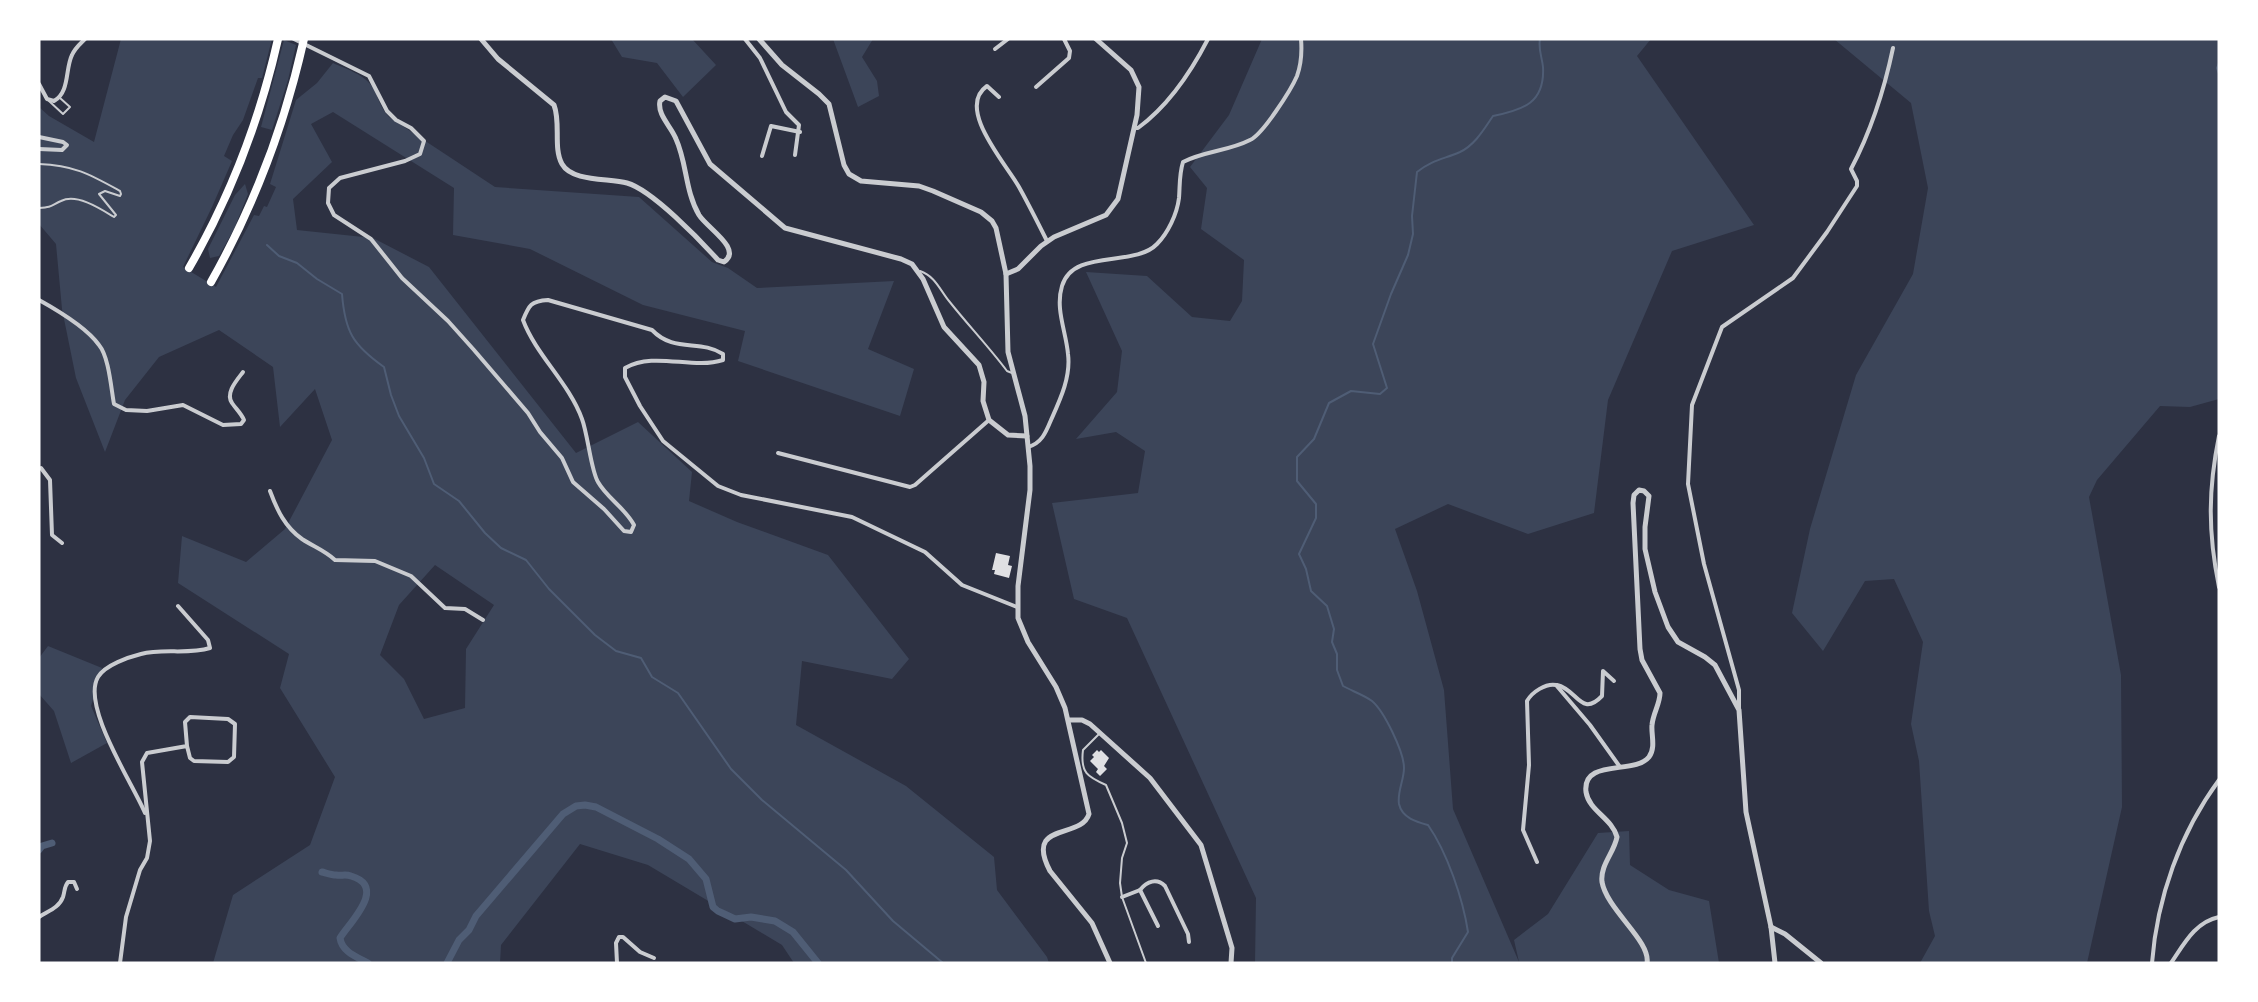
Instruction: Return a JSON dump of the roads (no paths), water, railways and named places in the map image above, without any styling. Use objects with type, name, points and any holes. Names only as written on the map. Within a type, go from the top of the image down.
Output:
[{"type":"highway","points":[[212,282],[243,223],[260,184],[283,118],[304,39]]},
{"type":"highway","points":[[189,268],[220,211],[243,154],[260,107],[278,41]]},
{"type":"street","points":[[39,84],[47,99],[54,101],[59,98],[63,92],[72,55],[85,39]]},
{"type":"street","points":[[294,39],[369,76],[387,111],[396,120],[411,128],[423,141],[420,154],[405,161],[340,178],[328,188],[328,203],[334,215],[371,239],[402,278],[448,321],[528,413],[540,432],[562,458],[573,482],[604,509],[624,531],[631,532],[634,525],[629,516],[597,482],[582,418],[523,320],[529,306],[539,300],[548,300],[652,330],[659,338],[676,345],[714,348],[723,354],[723,360],[714,363],[676,360],[635,363],[626,368],[625,377],[640,406],[663,441],[718,486],[741,495],[852,518],[925,552],[962,585],[1017,607]]},
{"type":"street","points":[[481,39],[498,59],[554,105],[557,114],[561,164],[567,171],[576,175],[628,183],[639,188],[692,231],[718,260],[723,262],[729,258],[728,246],[700,216],[691,198],[678,142],[658,108],[660,101],[665,97],[676,100],[710,164],[785,228],[902,259],[917,271],[944,327],[979,365],[984,382],[983,401],[989,420],[1008,435],[1027,436]]},
{"type":"street","points":[[745,39],[760,58],[786,112],[800,125],[795,155]]},
{"type":"street","points":[[759,39],[782,65],[829,104],[844,165],[849,174],[861,182],[919,186],[981,212],[992,221],[996,228],[1006,274],[1008,352],[1022,403],[1028,447],[1030,490],[1017,607],[1023,630],[1059,693],[1069,720],[1089,809],[1089,818],[1080,827],[1056,832],[1050,836],[1044,851],[1045,861],[1050,871],[1092,923],[1110,963]]},
{"type":"street","points":[[995,50],[1008,39]]},
{"type":"street","points":[[1036,87],[1069,58],[1070,48],[1064,39]]},
{"type":"street","points":[[1006,274],[1018,269],[1047,241],[1096,221],[1112,210],[1118,199],[1140,94],[1138,81],[1131,70],[1096,39]]},
{"type":"street","points":[[1134,128],[1138,128],[1157,113],[1174,94],[1208,39]]},
{"type":"street","points":[[1028,447],[1036,444],[1044,435],[1067,379],[1068,356],[1059,302],[1062,283],[1074,268],[1111,258],[1142,255],[1157,244],[1170,225],[1179,200],[1179,174],[1183,162],[1192,157],[1251,140],[1262,130],[1297,76],[1302,51],[1301,39]]},
{"type":"street","points":[[1775,963],[1771,927],[1746,812],[1739,690],[1704,564],[1688,484],[1692,405],[1722,327],[1792,278],[1832,225],[1857,186],[1857,180],[1851,169],[1861,152],[1881,99],[1893,48]]},
{"type":"street","points":[[999,97],[987,86],[980,91],[977,99],[983,128],[991,146],[1019,186],[1047,241]]},
{"type":"street","points":[[762,156],[771,126],[800,132]]},
{"type":"street","points":[[39,137],[68,145],[62,150],[39,148]]},
{"type":"street","points":[[39,300],[62,314],[100,345],[114,404],[126,410],[147,411],[183,405],[223,425],[241,424],[244,420],[242,415],[230,401],[229,396],[243,372]]},
{"type":"street","points":[[778,453],[896,484],[913,486],[989,420]]},
{"type":"street","points":[[2219,436],[2210,489],[2210,523],[2219,587]]},
{"type":"street","points":[[41,468],[50,480],[52,535],[62,543]]},
{"type":"street","points":[[1647,963],[1647,951],[1644,945],[1621,917],[1604,888],[1603,869],[1617,837],[1609,821],[1592,805],[1586,792],[1586,784],[1590,776],[1598,771],[1621,767],[1649,758],[1652,751],[1653,717],[1660,693],[1642,660],[1637,626],[1633,503],[1634,495],[1640,490],[1649,496],[1645,549],[1655,592],[1668,627],[1678,642],[1705,657],[1714,665],[1739,710]]},
{"type":"street","points":[[270,491],[278,513],[302,539],[324,550],[335,560],[375,561],[411,576],[445,608],[465,609],[483,620]]},
{"type":"street","points":[[147,816],[103,730],[95,702],[95,686],[97,678],[103,672],[131,657],[144,653],[210,648],[208,640],[178,606]]},
{"type":"street","points":[[1537,862],[1523,830],[1529,765],[1527,701],[1534,692],[1551,684],[1563,686],[1586,704],[1595,704],[1602,696],[1603,671],[1614,681]]},
{"type":"street","points":[[1556,685],[1621,767]]},
{"type":"street","points":[[190,717],[228,719],[235,724],[234,757],[228,762],[194,761],[190,758],[187,746],[185,722],[190,717]]},
{"type":"street","points":[[1069,720],[1082,720],[1150,778],[1201,845],[1232,948],[1231,963]]},
{"type":"street","points":[[120,963],[126,917],[140,870],[147,858],[150,841],[142,762],[147,753],[187,746]]},
{"type":"street","points":[[2152,963],[2169,879],[2195,816],[2219,780]]},
{"type":"street","points":[[1122,897],[1140,890],[1150,882],[1158,881],[1165,886],[1188,934],[1189,942]]},
{"type":"street","points":[[39,917],[55,908],[64,896],[65,885],[68,882],[74,882],[77,888]]},
{"type":"street","points":[[1140,890],[1158,926]]},
{"type":"street","points":[[2171,963],[2193,931],[2205,921],[2219,916]]},
{"type":"street","points":[[1771,927],[1785,934],[1821,963]]},
{"type":"street","points":[[617,963],[616,943],[619,937],[623,937],[640,951],[654,958]]},
{"type":"lane","points":[[47,99],[63,114],[70,107],[59,98]]},
{"type":"lane","points":[[39,164],[81,170],[120,191],[121,194],[120,196],[105,191],[99,194],[116,215],[114,217],[99,208],[74,199],[61,201],[54,207],[39,208]]},
{"type":"lane","points":[[917,271],[924,272],[938,284],[1007,371],[1012,373]]},
{"type":"lane","points":[[1100,733],[1083,750],[1083,758],[1088,776],[1107,788],[1122,823],[1126,843],[1120,883],[1122,897],[1146,963]]},
{"type":"waterway","points":[[1452,963],[1452,958],[1468,932],[1458,891],[1442,848],[1428,825],[1410,819],[1401,809],[1399,800],[1404,772],[1403,761],[1387,722],[1372,701],[1343,686],[1337,670],[1337,654],[1332,642],[1334,629],[1327,606],[1311,591],[1306,569],[1299,554],[1316,518],[1316,504],[1297,481],[1297,457],[1314,439],[1329,403],[1351,391],[1380,394],[1387,388],[1373,344],[1408,255],[1413,234],[1412,216],[1417,172],[1433,162],[1465,149],[1479,136],[1493,116],[1514,111],[1530,103],[1536,97],[1543,79],[1540,39]]},
{"type":"waterway","points":[[2219,63],[2217,68],[2219,74]]},
{"type":"waterway","points":[[267,245],[279,256],[297,263],[317,279],[342,294],[348,328],[365,352],[384,367],[399,416],[424,458],[434,484],[459,501],[485,533],[501,548],[526,560],[549,589],[595,635],[616,651],[641,658],[652,677],[678,693],[731,769],[762,800],[846,870],[893,921],[943,963]]},
{"type":"waterway","points":[[447,963],[459,940],[469,930],[476,916],[563,814],[576,806],[585,805],[596,807],[658,839],[689,859],[706,879],[713,907],[735,919],[751,917],[775,921],[793,932],[818,963]]},
{"type":"waterway","points":[[39,850],[42,846],[52,843]]},
{"type":"waterway","points":[[322,872],[351,876],[362,881],[366,888],[363,906],[340,938],[347,950],[368,963]]}]
